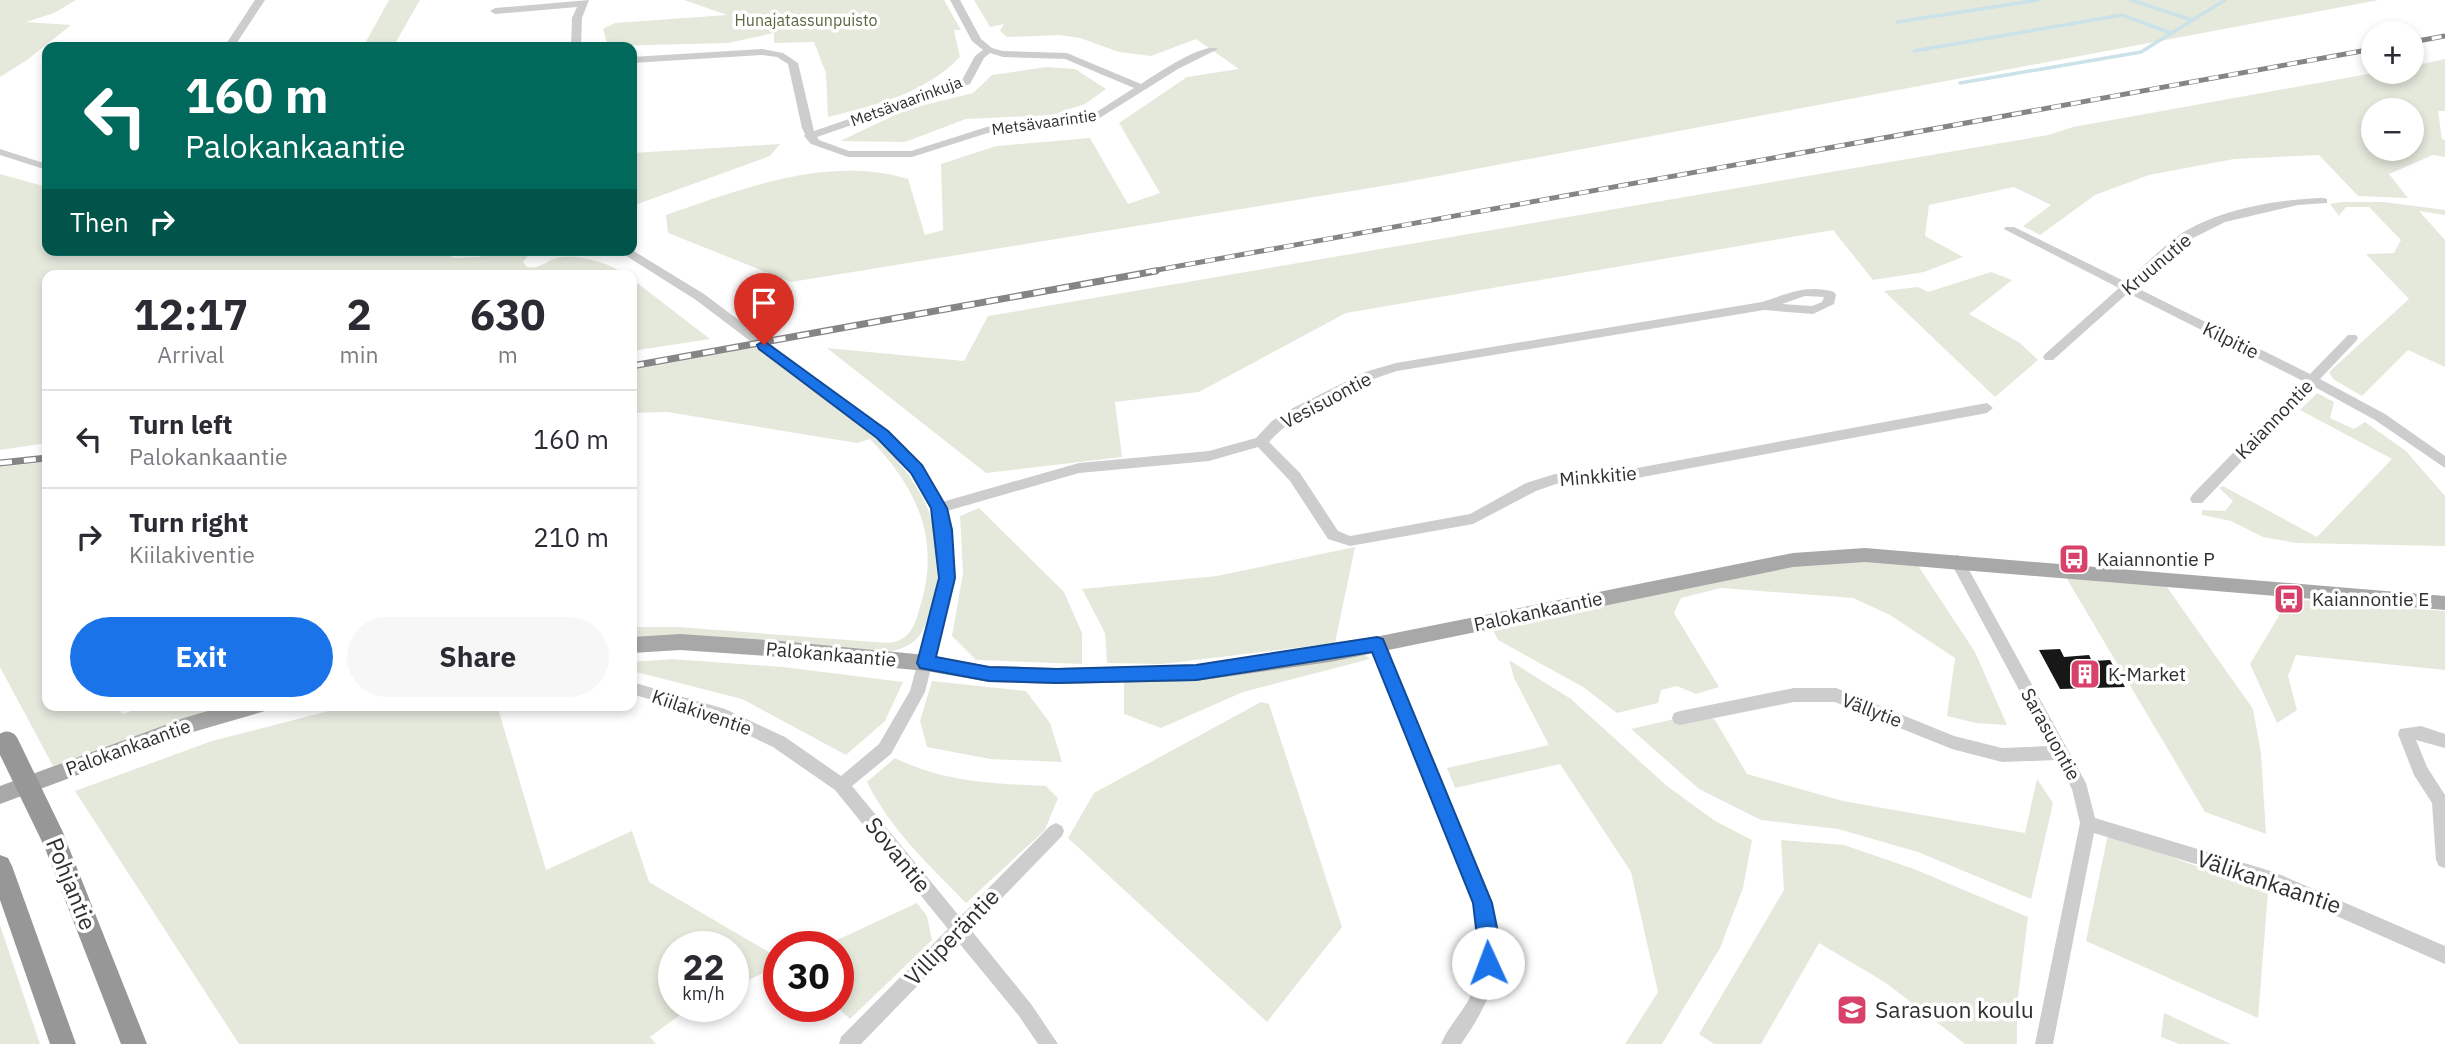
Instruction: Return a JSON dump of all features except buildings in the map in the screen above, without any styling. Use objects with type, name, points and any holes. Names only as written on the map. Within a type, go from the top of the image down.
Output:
[{"type":"highway","name":"Pohjantie","points":[[4,736],[53,838],[134,1044]]},
{"type":"highway","points":[[0,866],[63,1044]]},
{"type":"main road","name":"Palokankaantie","points":[[637,645],[693,643],[926,663],[989,674],[1056,676],[1196,673],[1377,644],[1793,560],[1865,555],[2445,603]]},
{"type":"main road","name":"Palokankaantie","points":[[0,795],[191,724],[237,711]]},
{"type":"street","points":[[232,42],[260,0]]},
{"type":"street","points":[[955,0],[977,41],[989,50],[1003,54],[1067,56],[1142,88]]},
{"type":"street","points":[[495,11],[583,2],[576,18],[576,42]]},
{"type":"street","name":"Metsävaarintie","points":[[809,136],[822,147],[848,154],[919,153],[993,128],[1090,118],[1105,112],[1174,67],[1213,49]]},
{"type":"street","name":"Metsävaarinkuja","points":[[809,136],[966,82],[980,56],[989,50]]},
{"type":"street","points":[[637,60],[762,52],[786,57],[793,63],[809,136]]},
{"type":"street","points":[[0,152],[42,165]]},
{"type":"street","name":"Kruunutie","points":[[2049,357],[2183,238],[2221,219],[2298,202],[2323,201]]},
{"type":"street","name":"Kilpitie","points":[[2010,229],[2380,417],[2445,463]]},
{"type":"street","points":[[633,256],[700,298],[882,434],[916,469],[939,508],[944,530],[947,578],[917,692],[885,749],[841,785]]},
{"type":"street","name":"Vesisuontie","points":[[939,508],[1079,468],[1209,456],[1261,442],[1277,424],[1298,411],[1369,375],[1396,367],[1764,306]]},
{"type":"street","name":"Kaiannontie","points":[[2196,499],[2352,338]]},
{"type":"street","name":"Minkkitie","points":[[1261,442],[1295,477],[1334,535],[1350,541],[1473,519],[1531,487],[1555,479],[1637,473],[1987,408]]},
{"type":"street","name":"Sarasuontie","points":[[1957,561],[2081,788],[2088,823],[2044,1044]]},
{"type":"street","points":[[1377,644],[1482,903],[1490,947],[1486,980],[1477,1007],[1450,1044]]},
{"type":"street","name":"Kiilakiventie","points":[[637,689],[719,714],[779,741],[841,785]]},
{"type":"street","name":"Vällytie","points":[[1680,718],[1794,695],[1836,695],[1952,742],[2002,755],[2061,753]]},
{"type":"street","points":[[2445,741],[2421,733],[2406,734],[2415,761],[2442,797],[2445,860]]},
{"type":"street","name":"Sovantie","points":[[841,785],[1049,1044]]},
{"type":"street","name":"Välikankaantie","points":[[2088,823],[2274,880],[2445,955]]},
{"type":"street","name":"Villiperäntie","points":[[848,1044],[958,928],[1056,831]]},
{"type":"green space","points":[[0,0],[76,0],[54,13],[26,22],[71,25],[50,42],[42,42],[42,48],[0,77]]},
{"type":"green space","points":[[389,0],[420,0],[396,42],[366,42]]},
{"type":"green space","name":"Hunajatassunpuisto","points":[[684,0],[944,0],[961,30],[954,30],[960,57],[946,70],[915,89],[828,117],[826,73],[814,42],[774,43],[774,33],[728,43],[637,45],[637,42],[607,42],[603,29],[615,23],[727,15]]},
{"type":"green space","points":[[974,0],[2379,0],[1395,184],[791,282],[668,233],[666,215],[785,178],[847,171],[908,179],[925,235],[943,230],[941,164],[996,146],[1090,138],[1128,204],[1160,193],[1119,123],[1187,77],[1239,69],[1196,39],[1151,56],[1119,52],[1080,38],[1059,35],[1007,37],[1000,31],[1004,24],[990,27]]},
{"type":"green space","points":[[2445,59],[2445,111],[2438,111],[2442,139],[2445,140],[2445,157],[2433,155],[2424,159],[2424,98],[2361,98],[2361,161],[2419,161],[2389,174],[2408,198],[2358,196],[2319,155],[2234,159],[2149,175],[2095,195],[2040,235],[2023,226],[2051,205],[2014,187],[1929,205],[1925,236],[1963,257],[1924,272],[1873,280],[1833,230],[1346,313],[1199,392],[1115,402],[1122,457],[986,473],[827,348],[964,361],[988,316],[2048,135],[2073,127],[2361,75],[2361,84],[2424,84],[2424,63]]},
{"type":"green space","points":[[1046,67],[1075,69],[1106,89],[1085,104],[1051,115],[966,119],[905,142],[840,141],[908,109],[973,93],[992,75]]},
{"type":"green space","points":[[780,144],[770,156],[637,204],[637,153]]},
{"type":"green space","points":[[0,174],[42,186],[42,256],[528,256],[523,262],[527,267],[537,267],[558,258],[579,257],[618,270],[42,270],[42,444],[0,450]]},
{"type":"green space","points":[[2384,202],[2445,210],[2445,215],[2419,211],[2445,240],[2445,367],[2408,350],[2362,396],[2333,379],[2329,372],[2409,299],[2366,254],[2394,253],[2401,240],[2369,207],[2346,207],[2339,216],[2330,204]]},
{"type":"green space","points":[[1991,272],[2012,280],[1969,314],[2020,343],[2038,360],[1995,397],[1884,291],[1918,287],[1928,292]]},
{"type":"green space","points":[[637,283],[710,339],[637,350]]},
{"type":"green space","points":[[757,347],[858,422],[888,451],[914,483],[931,518],[939,557],[933,601],[918,637],[905,647],[883,653],[684,637],[637,639],[637,627],[679,627],[895,642],[910,632],[916,621],[926,582],[928,559],[926,537],[912,496],[887,457],[870,439],[857,443],[667,412],[637,413],[637,369]]},
{"type":"green space","points":[[2317,393],[2334,402],[2330,418],[2354,429],[2365,422],[2406,451],[2445,496],[2445,546],[2296,543],[2263,537],[2231,521],[2202,515],[2202,510],[2225,511],[2233,501],[2219,488],[2223,486],[2317,537],[2392,459],[2300,410]]},
{"type":"green space","points":[[42,463],[42,711],[121,711],[122,714],[131,711],[209,711],[53,766],[0,667],[0,467]]},
{"type":"green space","points":[[979,508],[1064,592],[1082,633],[1082,664],[976,660],[952,636],[963,573],[960,516]]},
{"type":"green space","points":[[1355,547],[1335,643],[1162,664],[1107,663],[1105,633],[1082,589],[1217,576]]},
{"type":"green space","points":[[1915,561],[1975,652],[2007,725],[1976,723],[1947,716],[1955,658],[1890,615],[1853,598],[1721,588],[1681,598],[1674,613],[1719,687],[1696,694],[1677,686],[1661,690],[1658,703],[1617,713],[1583,687],[1498,640],[1491,626],[1796,563]]},
{"type":"green space","points":[[2064,574],[2162,580],[2253,709],[2261,753],[2266,834],[2205,812]]},
{"type":"green space","points":[[2289,599],[2445,611],[2445,670],[2296,655],[2288,676],[2297,710],[2277,723],[2250,664]]},
{"type":"green space","points":[[1362,653],[1370,659],[1243,692],[1161,728],[1124,714],[1124,679]]},
{"type":"green space","points":[[672,659],[783,667],[903,682],[885,721],[846,755],[742,699],[637,672],[637,662]]},
{"type":"green space","points":[[1509,660],[1571,699],[1667,786],[1715,821],[1752,840],[1743,888],[1720,948],[1662,1044],[1625,1044],[1658,992],[1631,872],[1560,764],[1455,788],[1447,768],[1549,745],[1514,678]]},
{"type":"green space","points":[[932,681],[1026,691],[1050,723],[1062,762],[990,759],[927,747],[920,721]]},
{"type":"green space","points":[[1261,702],[1269,704],[1342,927],[1267,1022],[1068,838],[1094,793]]},
{"type":"green space","points":[[329,711],[499,711],[546,870],[632,831],[649,882],[733,931],[658,931],[658,1022],[670,1022],[650,1037],[656,1044],[239,1044],[75,791],[212,741]]},
{"type":"green space","points":[[1700,713],[1715,720],[1747,774],[1843,801],[2025,833],[2037,779],[2053,803],[2031,899],[1918,852],[1838,829],[1761,820],[1699,789],[1631,729]]},
{"type":"green space","points":[[895,758],[951,777],[1046,786],[1058,798],[1045,830],[966,903],[899,831],[867,782]]},
{"type":"green space","points":[[2108,834],[2268,892],[2258,1018],[2086,941]]},
{"type":"green space","points":[[1781,840],[1844,845],[1914,869],[2028,917],[2017,1005],[2017,1044],[1965,1044],[1886,983],[1819,943],[1761,1044],[1714,1044],[1699,1034],[1784,890]]},
{"type":"green space","points":[[917,903],[927,916],[932,940],[854,1015],[854,932]]},
{"type":"green space","points":[[0,925],[40,1044],[0,1044]]},
{"type":"green space","points":[[749,940],[763,949],[763,973],[749,980]]},
{"type":"green space","points":[[2164,1013],[2231,1044],[2179,1044],[2161,1037]]},
{"type":"waterway","points":[[1897,22],[2038,0]]},
{"type":"waterway","points":[[2131,0],[2192,20]]},
{"type":"waterway","points":[[1960,83],[2141,52],[2225,0]]},
{"type":"waterway","points":[[1914,51],[2122,15],[2171,33]]},
{"type":"railway","points":[[2424,40],[2445,36]]},
{"type":"railway","points":[[1146,272],[2361,51]]},
{"type":"railway","points":[[637,365],[1156,271]]},
{"type":"railway","points":[[0,463],[42,459]]},
{"type":"place","name":"Kaiannontie P","points":[[2074,559]]},
{"type":"place","name":"Kaiannontie E","points":[[2289,599]]},
{"type":"place","name":"K-Market","points":[[2085,674]]},
{"type":"place","name":"Sarasuon koulu","points":[[1852,1010]]},
{"type":"route","points":[[764,345],[882,434],[916,469],[939,508],[944,530],[947,578],[926,663],[989,674],[1056,676],[1196,673],[1330,654],[1377,644],[1482,903],[1490,947],[1488,963]]}]
